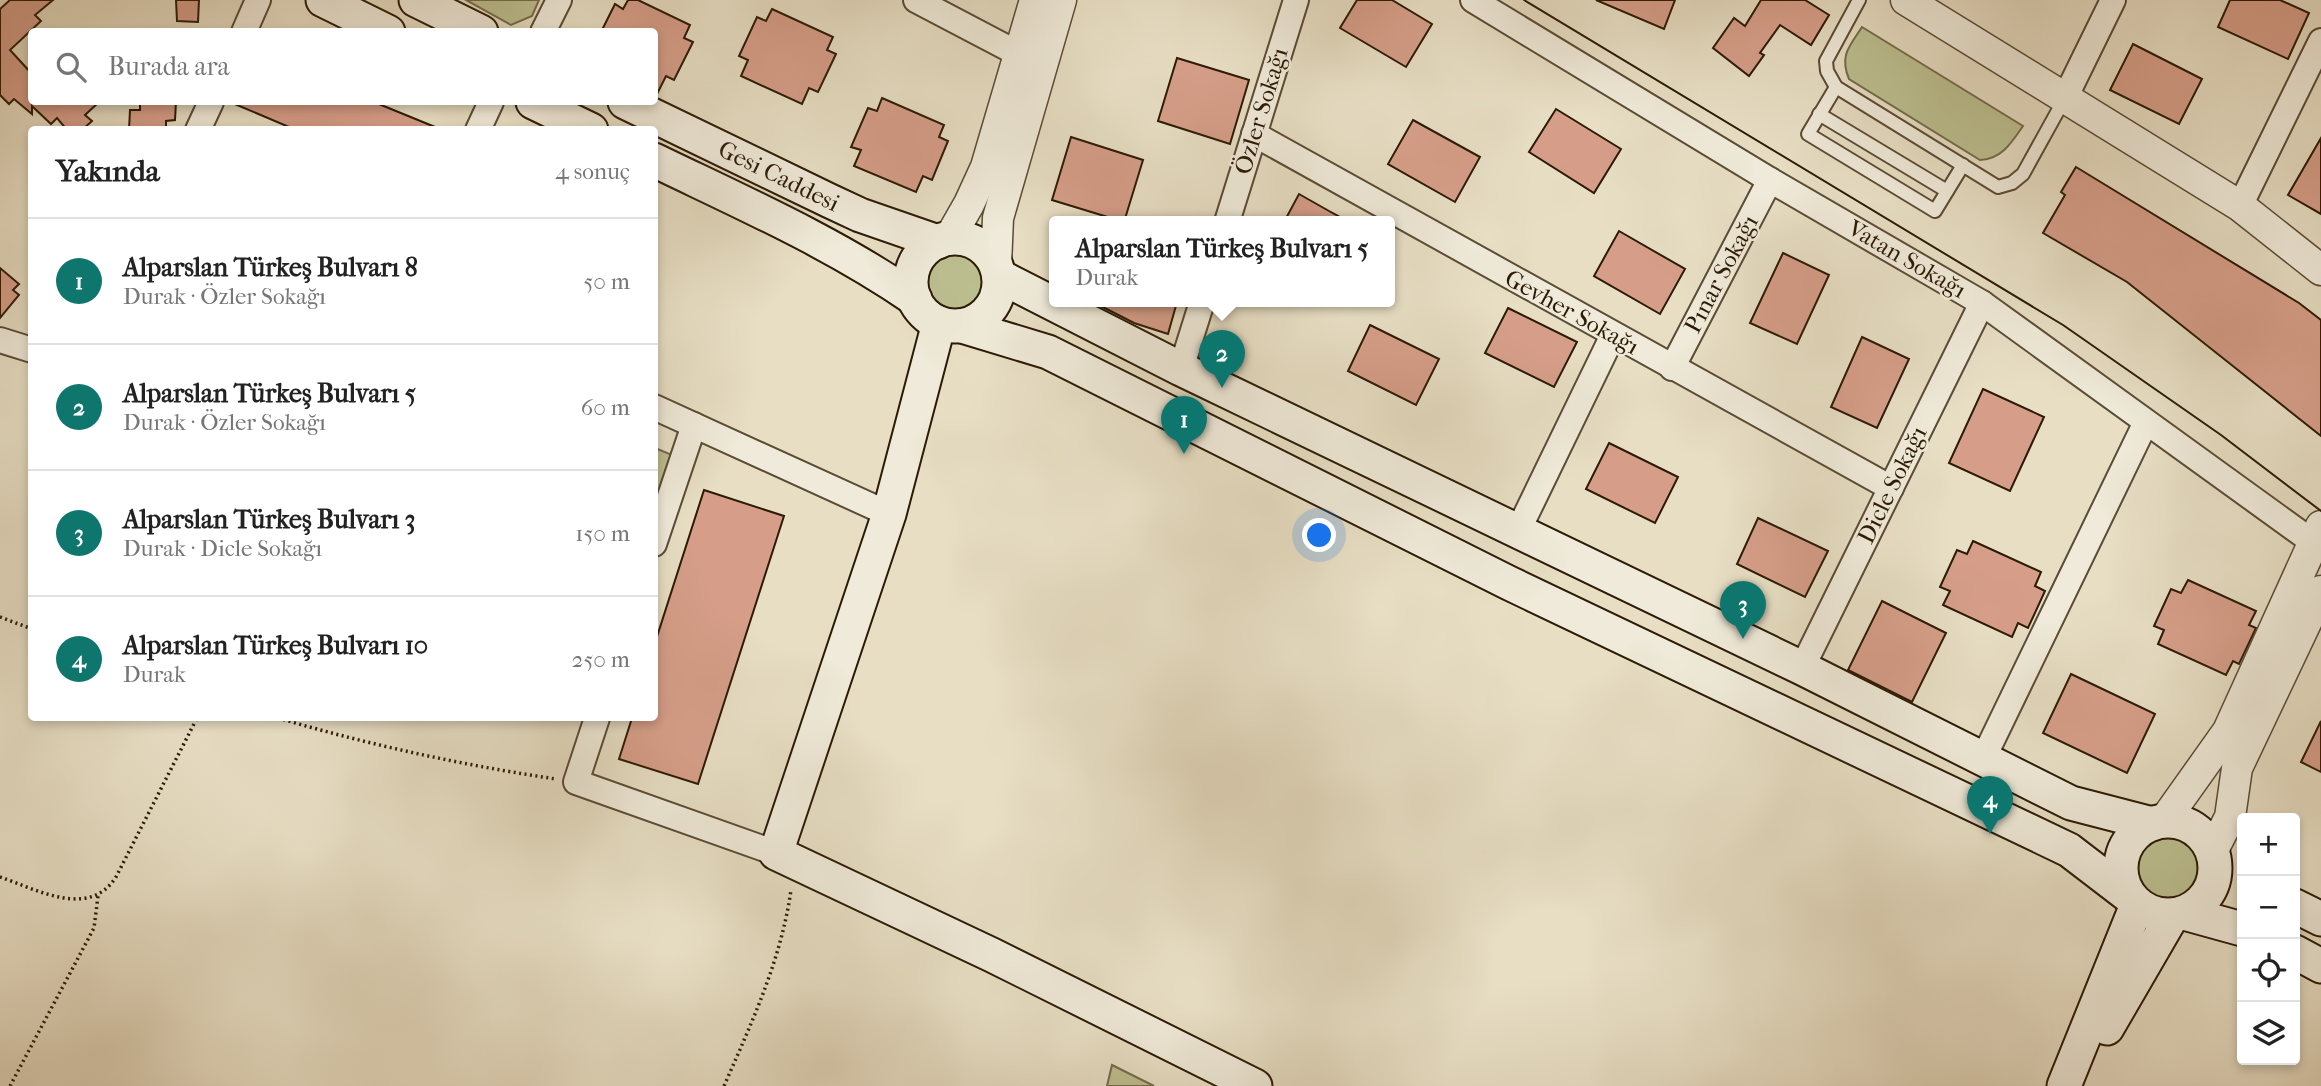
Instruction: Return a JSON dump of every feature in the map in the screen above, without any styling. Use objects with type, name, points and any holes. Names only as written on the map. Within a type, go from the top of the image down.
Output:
[{"type":"main road","points":[[323,0],[380,28]]},
{"type":"main road","points":[[416,0],[473,28]]},
{"type":"main road","points":[[539,105],[583,126]]},
{"type":"main road","name":"Gesi Caddesi","points":[[631,105],[860,215],[944,240]]},
{"type":"main road","name":"Gesi Caddesi","points":[[658,162],[877,273],[915,299]]},
{"type":"main road","points":[[1049,298],[998,270],[982,247],[972,241],[944,240],[920,256],[912,277],[915,299],[921,309],[950,324],[1048,352],[1509,583],[2069,850],[2148,911],[2178,914],[2237,928]]},
{"type":"main road","points":[[950,324],[973,323],[991,308],[996,298],[998,270]]},
{"type":"main road","points":[[1066,307],[1181,369],[1802,668],[2071,803],[2158,822],[2176,822],[2188,825],[2198,832],[2223,865],[2204,899],[2178,914],[2086,1063],[2077,1086]]},
{"type":"main road","points":[[950,324],[785,857],[992,955],[1255,1086]]},
{"type":"main road","points":[[2064,1086],[2133,900],[2121,872],[2121,860],[2132,838],[2158,822]]},
{"type":"main road","points":[[2300,908],[2321,919]]},
{"type":"main road","points":[[2300,956],[2321,966]]},
{"type":"street","points":[[245,28],[258,0]]},
{"type":"street","points":[[545,28],[559,0]]},
{"type":"street","points":[[916,0],[1019,54]]},
{"type":"street","points":[[944,240],[969,204],[986,167],[1035,0]]},
{"type":"street","points":[[998,270],[998,218],[1061,0]]},
{"type":"street","name":"Özler Sokağı","points":[[1229,216],[1296,0]]},
{"type":"street","name":"Vatan Sokağı","points":[[1473,0],[1770,180],[1982,303],[2146,422],[2319,539]]},
{"type":"street","points":[[1906,0],[2240,206],[2321,270]]},
{"type":"street","points":[[2065,98],[2113,0]]},
{"type":"street","points":[[2240,206],[2321,41]]},
{"type":"street","points":[[200,126],[210,105]]},
{"type":"street","points":[[480,126],[490,105]]},
{"type":"street","name":"Gevher Sokağı","points":[[1254,134],[1891,488]]},
{"type":"street","name":"Pınar Sokağı","points":[[1672,368],[1770,180]]},
{"type":"street","points":[[2240,206],[2321,243]]},
{"type":"street","name":"Dicle Sokağı","points":[[1802,668],[1982,303]]},
{"type":"street","points":[[1181,369],[1200,307]]},
{"type":"street","points":[[1518,531],[1613,335]]},
{"type":"street","points":[[0,340],[28,349]]},
{"type":"street","points":[[658,409],[890,514]]},
{"type":"street","points":[[1983,759],[2146,422]]},
{"type":"street","points":[[658,532],[694,425]]},
{"type":"street","points":[[2158,822],[2228,731],[2319,539]]},
{"type":"street","points":[[2223,865],[2237,768],[2321,591]]},
{"type":"street","points":[[596,721],[576,782],[785,857]]},
{"type":"lane","points":[[1859,0],[1826,61],[1836,87],[1998,187],[2018,179],[2065,98]]},
{"type":"lane","points":[[1836,87],[1808,134],[1935,211],[1963,166]]},
{"type":"lane","points":[[1819,114],[1947,191]]},
{"type":"path","points":[[0,617],[28,628]]},
{"type":"path","points":[[0,877],[71,900],[89,900],[98,896],[116,877],[195,721]]},
{"type":"path","points":[[289,721],[412,753],[512,773],[576,782]]},
{"type":"path","points":[[724,1086],[750,1028],[775,961],[790,895],[785,857]]},
{"type":"path","points":[[10,1086],[94,929],[98,896]]},
{"type":"green space","points":[[466,0],[539,0],[532,16],[511,25]]},
{"type":"green space","points":[[1862,27],[2023,126],[2000,153],[1980,160],[1849,79],[1846,57],[1850,45]]},
{"type":"green space","points":[[955,251],[977,260],[986,282],[977,304],[955,313],[933,304],[924,282],[933,260]]},
{"type":"green space","points":[[658,449],[677,457],[658,520]]},
{"type":"green space","points":[[2162,837],[2174,837],[2191,846],[2198,857],[2198,881],[2191,892],[2174,901],[2162,901],[2150,896],[2141,887],[2136,875],[2136,863],[2141,851],[2150,842]]},
{"type":"green space","points":[[1112,1065],[1154,1086],[1107,1086]]},
{"type":"building","points":[[10,0],[53,0],[35,15],[41,21],[34,28],[28,28],[28,33],[10,50],[28,70],[28,105],[96,105],[85,115],[92,121],[86,126],[64,126],[57,118],[51,124],[32,106],[32,114],[14,99],[9,104],[0,95],[0,9]]},
{"type":"building","points":[[176,0],[199,0],[198,22],[177,21]]},
{"type":"building","points":[[628,0],[638,0],[690,25],[684,38],[693,42],[674,80],[666,76],[658,92],[658,28],[603,28],[615,4],[623,9]]},
{"type":"building","points":[[1357,0],[1392,0],[1432,24],[1406,67],[1340,28]]},
{"type":"building","points":[[1596,0],[1675,0],[1664,29]]},
{"type":"building","points":[[1761,0],[1805,0],[1829,15],[1811,45],[1780,25],[1760,53],[1764,55],[1749,76],[1713,48],[1734,18],[1745,26]]},
{"type":"building","points":[[2230,0],[2280,0],[2309,13],[2288,59],[2218,27]]},
{"type":"building","points":[[772,9],[833,37],[827,50],[836,54],[818,92],[809,88],[802,104],[741,76],[748,60],[739,56],[757,17],[766,21]]},
{"type":"building","points":[[2133,44],[2202,79],[2179,124],[2110,90]]},
{"type":"building","points":[[1177,58],[1249,80],[1230,144],[1158,121]]},
{"type":"building","points":[[882,98],[944,125],[939,137],[948,141],[932,180],[923,176],[916,192],[854,166],[861,150],[851,147],[868,108],[877,111]]},
{"type":"building","points":[[140,105],[176,105],[175,120],[166,121],[166,126],[129,126],[130,110],[140,110]]},
{"type":"building","points":[[237,105],[381,105],[433,126],[287,126]]},
{"type":"building","points":[[1556,109],[1621,149],[1594,193],[1529,152]]},
{"type":"building","points":[[1413,120],[1480,157],[1455,202],[1388,164]]},
{"type":"building","points":[[1071,137],[1143,160],[1126,216],[1104,216],[1052,200]]},
{"type":"building","points":[[2321,138],[2321,214],[2288,195]]},
{"type":"building","points":[[2076,167],[2299,303],[2321,320],[2321,436],[2127,282],[2043,233],[2065,195],[2061,192]]},
{"type":"building","points":[[1299,194],[1338,216],[1287,216]]},
{"type":"building","points":[[1619,231],[1685,269],[1660,314],[1594,276]]},
{"type":"building","points":[[1783,253],[1829,275],[1797,344],[1750,323]]},
{"type":"building","points":[[0,268],[19,284],[13,290],[19,295],[0,318]]},
{"type":"building","points":[[1103,307],[1176,307],[1168,334],[1134,323]]},
{"type":"building","points":[[1508,308],[1577,342],[1554,387],[1485,353]]},
{"type":"building","points":[[1370,325],[1439,359],[1416,405],[1348,371]]},
{"type":"building","points":[[1862,337],[1909,359],[1877,428],[1831,407]]},
{"type":"building","points":[[1983,389],[2044,417],[2010,491],[1949,463]]},
{"type":"building","points":[[1609,443],[1678,477],[1655,523],[1586,489]]},
{"type":"building","points":[[704,490],[784,516],[698,784],[619,759],[631,721],[658,721],[658,634]]},
{"type":"building","points":[[1758,518],[1828,551],[1805,597],[1737,564]]},
{"type":"building","points":[[1973,541],[2041,572],[2035,586],[2045,591],[2028,628],[2018,623],[2012,637],[1943,605],[1950,591],[1940,587],[1957,550],[1967,554]]},
{"type":"building","points":[[2188,580],[2256,611],[2249,625],[2256,628],[2239,664],[2233,661],[2226,675],[2158,644],[2164,630],[2154,626],[2171,589],[2181,593]]},
{"type":"building","points":[[1882,601],[1946,633],[1912,702],[1848,670]]},
{"type":"building","points":[[2071,674],[2155,714],[2127,773],[2043,733]]},
{"type":"building","points":[[2321,721],[2321,772],[2301,762]]},
{"type":"tram line","points":[[1524,0],[2063,325],[2221,435],[2321,511]]},
{"type":"place","name":"Alparslan Türkeş Bulvarı 5","points":[[1222,388]]},
{"type":"place","name":"Alparslan Türkeş Bulvarı 8","points":[[1184,454]]},
{"type":"place","name":"Alparslan Türkeş Bulvarı 3","points":[[1743,639]]},
{"type":"place","name":"Alparslan Türkeş Bulvarı 10","points":[[1990,834]]}]
